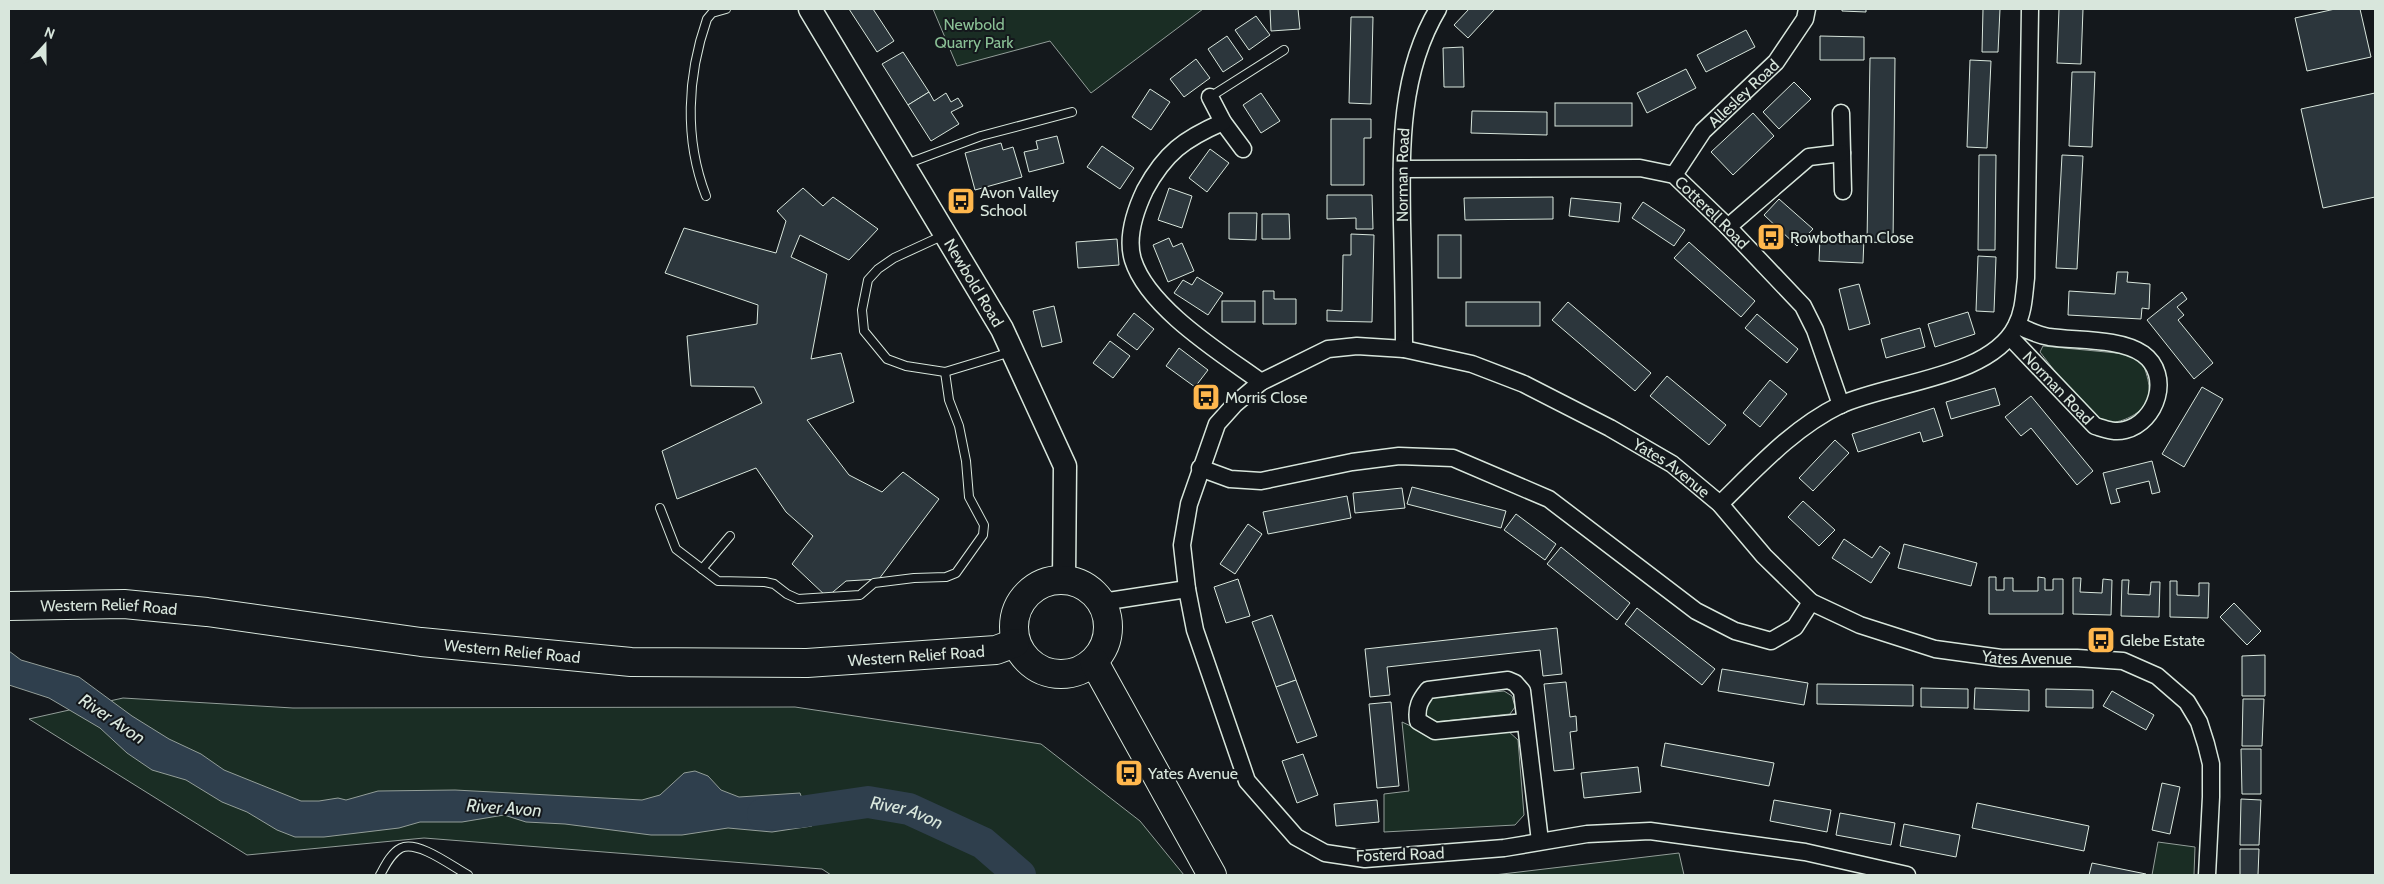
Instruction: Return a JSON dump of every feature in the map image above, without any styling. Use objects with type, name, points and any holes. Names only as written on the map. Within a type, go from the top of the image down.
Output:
[{"type":"highway","points":[[1064,579],[1079,583],[1092,591],[1102,602],[1107,617],[1108,633],[1103,649],[1094,662],[1081,670],[1065,675],[1049,674],[1034,667],[1023,656],[1015,642],[1013,627],[1015,612],[1022,598],[1034,587],[1048,581],[1064,579]]},
{"type":"highway","name":"Western Relief Road","points":[[9,606],[124,604],[207,612],[421,642],[631,662],[808,663],[996,650],[1015,642]]},
{"type":"highway","points":[[1094,662],[1212,875]]},
{"type":"main road","name":"Newbold Road","points":[[810,9],[1002,329],[1065,466],[1064,579]]},
{"type":"street","name":"Norman Road","points":[[1404,349],[1402,169],[1407,95],[1414,58],[1438,9]]},
{"type":"street","name":"Allesley Road","points":[[1674,175],[1703,131],[1776,62],[1805,19],[1807,9]]},
{"type":"street","points":[[2014,331],[2021,314],[2026,278],[2030,9]]},
{"type":"street","points":[[1210,97],[1223,122],[1243,149]]},
{"type":"street","points":[[1841,113],[1843,191]]},
{"type":"street","points":[[1223,122],[1174,149],[1157,168],[1131,225],[1133,260],[1150,291],[1188,329],[1261,382]]},
{"type":"street","points":[[1728,227],[1809,157],[1842,153]]},
{"type":"street","name":"Cotterell Road","points":[[1402,169],[1640,168],[1674,175],[1728,227],[1802,306],[1815,330],[1840,405]]},
{"type":"street","name":"Norman Road","points":[[2014,331],[2133,348],[2144,355],[2157,373],[2159,394],[2147,416],[2126,430],[2111,432],[2095,426],[2014,331]]},
{"type":"street","name":"Norman Road","points":[[1720,504],[1782,443],[1840,405],[1967,366],[1994,353],[2014,331]]},
{"type":"street","name":"Yates Avenue","points":[[1212,679],[1195,630],[1187,589],[1182,545],[1189,504],[1200,468],[1217,424],[1235,404],[1261,382],[1328,349],[1357,346],[1404,349],[1472,364],[1524,384],[1610,428],[1672,464],[1720,504],[1764,556],[1811,602],[1860,625],[1934,649],[2001,658],[2077,658],[2124,661],[2157,676],[2187,702],[2199,722],[2206,744],[2210,764],[2211,797],[2207,875]]},
{"type":"street","points":[[1200,468],[1230,479],[1260,481],[1352,462],[1399,456],[1453,458],[1549,499],[1696,610],[1735,631],[1771,641],[1795,627],[1811,602]]},
{"type":"street","points":[[1102,602],[1187,589]]},
{"type":"street","name":"Fosterd Road","points":[[1212,679],[1247,781],[1296,837],[1325,853],[1364,859],[1504,848],[1587,834],[1650,831],[1805,852],[1907,875]]},
{"type":"street","points":[[1525,722],[1435,731],[1418,720],[1417,713],[1419,701],[1428,690],[1508,680],[1515,683],[1522,691],[1540,841]]},
{"type":"lane","points":[[706,196],[696,163],[690,97],[707,19],[712,13],[726,9]]},
{"type":"lane","points":[[1210,97],[1284,50]]},
{"type":"lane","points":[[904,165],[981,136],[1072,112]]},
{"type":"lane","points":[[946,234],[894,258],[878,269],[868,280],[862,310],[864,331],[887,359],[906,366],[945,372],[1012,352]]},
{"type":"lane","points":[[660,508],[676,549],[718,581],[774,584],[787,594],[798,599],[860,595],[874,583],[914,578],[946,577],[956,573],[983,535],[984,525],[969,497],[966,462],[958,426],[949,400],[945,372]]},
{"type":"lane","points":[[702,569],[730,536]]},
{"type":"lane","points":[[380,875],[389,858],[401,848],[412,846],[424,850],[468,875]]},
{"type":"green space","name":"Newbold Quarry Park","points":[[933,9],[1203,9],[1091,93],[1050,41],[957,66]]},
{"type":"green space","points":[[2043,346],[2127,354],[2143,363],[2149,383],[2147,401],[2138,412],[2130,417],[2115,422],[2102,420],[2094,415],[2078,399],[2061,379],[2040,352]]},
{"type":"green space","points":[[1504,691],[1512,696],[1515,707],[1510,714],[1434,722],[1425,711],[1426,705],[1432,698]]},
{"type":"green space","points":[[123,698],[293,708],[795,707],[1041,744],[1140,821],[1184,875],[831,875],[822,869],[424,838],[247,855],[29,719]]},
{"type":"green space","points":[[1402,722],[1437,738],[1507,730],[1518,740],[1524,815],[1515,825],[1384,832],[1384,794],[1409,791]]},
{"type":"green space","points":[[2158,842],[2195,847],[2194,875],[2152,875]]},
{"type":"green space","points":[[1679,853],[1684,875],[1494,875]]},
{"type":"water","points":[[9,651],[21,660],[79,677],[132,716],[169,739],[201,754],[224,770],[301,801],[338,798],[346,800],[378,791],[455,790],[642,800],[660,795],[684,773],[695,771],[708,776],[721,790],[739,797],[800,793],[812,826],[772,832],[728,828],[682,835],[651,835],[565,824],[526,822],[504,815],[462,822],[420,822],[399,828],[324,837],[295,837],[277,830],[247,812],[222,802],[186,780],[152,770],[127,753],[100,728],[49,698],[9,685]]},
{"type":"building","points":[[849,9],[873,9],[894,41],[877,52]]},
{"type":"building","points":[[1270,9],[1298,9],[1300,29],[1271,31]]},
{"type":"building","points":[[1469,9],[1495,9],[1468,38],[1454,25]]},
{"type":"building","points":[[1842,9],[1866,9],[1866,12],[1842,11]]},
{"type":"building","points":[[1983,9],[2000,9],[1998,52],[1982,52]]},
{"type":"building","points":[[2059,9],[2083,9],[2081,64],[2057,63]]},
{"type":"building","points":[[2335,9],[2360,9],[2371,57],[2307,71],[2295,18]]},
{"type":"building","points":[[1256,16],[1270,35],[1249,50],[1235,30]]},
{"type":"building","points":[[1351,17],[1373,17],[1371,104],[1349,103]]},
{"type":"building","points":[[1746,30],[1755,47],[1706,72],[1697,55]]},
{"type":"building","points":[[1227,36],[1243,59],[1223,72],[1208,49]]},
{"type":"building","points":[[1820,36],[1864,37],[1864,60],[1820,60]]},
{"type":"building","points":[[1463,47],[1464,87],[1444,87],[1443,48]]},
{"type":"building","points":[[903,52],[929,92],[908,105],[882,64]]},
{"type":"building","points":[[1870,58],[1895,58],[1893,243],[1867,242]]},
{"type":"building","points":[[1196,59],[1210,78],[1184,97],[1170,79]]},
{"type":"building","points":[[1970,60],[1991,61],[1987,148],[1967,147]]},
{"type":"building","points":[[1686,69],[1696,88],[1647,113],[1637,93]]},
{"type":"building","points":[[2072,72],[2095,72],[2092,147],[2069,146]]},
{"type":"building","points":[[1794,82],[1811,99],[1779,129],[1763,112]]},
{"type":"building","points":[[1150,89],[1170,102],[1151,130],[1132,117]]},
{"type":"building","points":[[929,92],[934,101],[946,93],[951,102],[958,98],[963,106],[951,112],[959,124],[931,141],[908,105]]},
{"type":"building","points":[[1261,93],[1280,121],[1261,133],[1243,105]]},
{"type":"building","points":[[2375,93],[2375,197],[2323,208],[2301,109]]},
{"type":"building","points":[[1555,103],[1632,103],[1632,126],[1555,126]]},
{"type":"building","points":[[1472,111],[1547,112],[1547,135],[1471,133]]},
{"type":"building","points":[[1753,113],[1774,136],[1733,175],[1711,152]]},
{"type":"building","points":[[1331,119],[1371,119],[1371,138],[1364,138],[1364,185],[1331,185]]},
{"type":"building","points":[[1057,136],[1064,163],[1029,172],[1024,152],[1038,149],[1036,141]]},
{"type":"building","points":[[1001,143],[1003,150],[1013,147],[1022,177],[975,190],[965,153]]},
{"type":"building","points":[[1102,146],[1134,168],[1120,189],[1087,167]]},
{"type":"building","points":[[1210,149],[1229,163],[1207,192],[1189,178]]},
{"type":"building","points":[[1979,155],[1996,155],[1995,250],[1978,250]]},
{"type":"building","points":[[2062,155],[2083,156],[2077,269],[2056,268]]},
{"type":"building","points":[[803,188],[823,206],[833,197],[878,229],[849,260],[800,235],[791,257],[827,274],[811,359],[841,353],[854,402],[807,420],[849,475],[882,492],[903,472],[939,499],[879,579],[846,581],[827,597],[792,564],[813,536],[786,512],[756,468],[677,499],[662,451],[762,403],[754,387],[691,386],[687,336],[757,324],[758,305],[665,273],[684,228],[776,253],[786,221],[777,211]]},
{"type":"building","points":[[1169,188],[1192,196],[1182,228],[1158,220]]},
{"type":"building","points":[[1327,195],[1372,195],[1373,229],[1356,229],[1356,218],[1327,219]]},
{"type":"building","points":[[1553,197],[1553,219],[1465,220],[1464,198]]},
{"type":"building","points":[[1571,198],[1621,203],[1619,222],[1569,216]]},
{"type":"building","points":[[1779,199],[1813,229],[1797,246],[1764,215]]},
{"type":"building","points":[[1643,202],[1685,230],[1674,246],[1632,218]]},
{"type":"building","points":[[1229,213],[1257,213],[1256,240],[1229,239]]},
{"type":"building","points":[[1262,214],[1289,214],[1290,239],[1262,239]]},
{"type":"building","points":[[1351,234],[1374,235],[1372,322],[1327,321],[1327,310],[1342,311],[1343,255],[1351,255]]},
{"type":"building","points":[[1438,235],[1461,235],[1461,278],[1438,278]]},
{"type":"building","points":[[1169,238],[1173,247],[1182,243],[1194,271],[1168,282],[1153,245]]},
{"type":"building","points":[[1820,238],[1864,238],[1863,263],[1819,261]]},
{"type":"building","points":[[1117,239],[1119,265],[1078,268],[1076,242]]},
{"type":"building","points":[[1689,242],[1755,301],[1741,317],[1674,258]]},
{"type":"building","points":[[1978,256],[1996,257],[1994,312],[1976,311]]},
{"type":"building","points":[[2117,272],[2128,272],[2127,282],[2150,284],[2149,309],[2142,308],[2141,319],[2068,315],[2069,291],[2115,294]]},
{"type":"building","points":[[1197,277],[1223,293],[1208,315],[1174,293],[1183,280],[1192,285]]},
{"type":"building","points":[[1859,284],[1870,324],[1849,330],[1839,289]]},
{"type":"building","points":[[1263,291],[1274,291],[1274,299],[1296,299],[1296,324],[1263,324]]},
{"type":"building","points":[[2182,292],[2187,299],[2177,307],[2184,315],[2178,320],[2213,363],[2194,379],[2147,320]]},
{"type":"building","points":[[1222,301],[1255,301],[1255,322],[1222,322]]},
{"type":"building","points":[[1466,302],[1540,302],[1540,326],[1466,326]]},
{"type":"building","points":[[1568,302],[1651,373],[1635,391],[1552,320]]},
{"type":"building","points":[[1054,306],[1062,342],[1042,347],[1033,311]]},
{"type":"building","points":[[1968,312],[1975,334],[1935,347],[1928,324]]},
{"type":"building","points":[[1134,313],[1154,329],[1137,350],[1117,335]]},
{"type":"building","points":[[1757,314],[1798,349],[1787,363],[1745,328]]},
{"type":"building","points":[[1920,328],[1925,347],[1886,358],[1881,339]]},
{"type":"building","points":[[1110,341],[1130,356],[1113,378],[1093,363]]},
{"type":"building","points":[[1179,348],[1208,370],[1195,387],[1166,366]]},
{"type":"building","points":[[1667,376],[1726,425],[1709,445],[1650,396]]},
{"type":"building","points":[[1770,380],[1787,394],[1760,427],[1743,413]]},
{"type":"building","points":[[2202,387],[2223,399],[2184,467],[2162,454]]},
{"type":"building","points":[[1995,388],[2000,405],[1951,419],[1946,402]]},
{"type":"building","points":[[2031,396],[2093,471],[2077,485],[2031,428],[2021,436],[2005,417]]},
{"type":"building","points":[[1934,408],[1943,436],[1923,442],[1920,432],[1858,452],[1852,434]]},
{"type":"building","points":[[1835,440],[1849,453],[1813,491],[1799,478]]},
{"type":"building","points":[[2152,461],[2160,492],[2152,494],[2149,481],[2116,489],[2120,502],[2111,504],[2103,473]]},
{"type":"building","points":[[1412,487],[1506,511],[1501,528],[1407,504]]},
{"type":"building","points":[[1402,488],[1405,508],[1355,513],[1353,493]]},
{"type":"building","points":[[1347,496],[1351,518],[1268,534],[1263,512]]},
{"type":"building","points":[[1803,501],[1835,530],[1819,546],[1788,517]]},
{"type":"building","points":[[1516,514],[1556,544],[1545,560],[1504,530]]},
{"type":"building","points":[[1248,524],[1262,534],[1235,574],[1220,564]]},
{"type":"building","points":[[1844,539],[1872,558],[1880,546],[1890,553],[1871,583],[1832,558]]},
{"type":"building","points":[[1904,544],[1977,563],[1971,586],[1898,568]]},
{"type":"building","points":[[1561,547],[1630,603],[1617,620],[1547,564]]},
{"type":"building","points":[[1989,577],[1996,577],[1996,590],[2004,590],[2004,578],[2013,578],[2013,591],[2038,591],[2038,577],[2045,578],[2045,590],[2053,590],[2053,579],[2063,579],[2063,614],[1989,614]]},
{"type":"building","points":[[2073,578],[2081,578],[2080,592],[2102,593],[2103,579],[2112,580],[2111,615],[2073,614]]},
{"type":"building","points":[[1238,579],[1250,616],[1226,623],[1214,587]]},
{"type":"building","points":[[2122,580],[2129,580],[2128,594],[2150,595],[2151,582],[2160,582],[2159,617],[2121,616]]},
{"type":"building","points":[[2170,581],[2177,581],[2177,595],[2199,596],[2199,583],[2209,583],[2208,618],[2170,617]]},
{"type":"building","points":[[2234,603],[2261,631],[2247,645],[2220,617]]},
{"type":"building","points":[[1637,608],[1715,669],[1702,685],[1625,624]]},
{"type":"building","points":[[1272,615],[1296,680],[1276,687],[1252,622]]},
{"type":"building","points":[[1557,628],[1562,674],[1543,676],[1540,650],[1387,667],[1390,695],[1370,697],[1365,649]]},
{"type":"building","points":[[2265,655],[2265,696],[2242,696],[2242,656]]},
{"type":"building","points":[[1722,669],[1808,683],[1804,705],[1718,691]]},
{"type":"building","points":[[1296,680],[1317,736],[1297,743],[1276,687]]},
{"type":"building","points":[[1566,682],[1570,717],[1576,716],[1577,731],[1570,732],[1574,769],[1554,771],[1544,684]]},
{"type":"building","points":[[1817,684],[1913,685],[1913,706],[1817,704]]},
{"type":"building","points":[[1921,688],[1968,689],[1968,708],[1921,707]]},
{"type":"building","points":[[1975,688],[2029,690],[2029,711],[1974,709]]},
{"type":"building","points":[[2046,689],[2093,690],[2093,708],[2046,707]]},
{"type":"building","points":[[2112,691],[2154,715],[2146,730],[2103,706]]},
{"type":"building","points":[[2243,699],[2264,699],[2262,746],[2242,746]]},
{"type":"building","points":[[1391,702],[1399,786],[1377,788],[1369,704]]},
{"type":"building","points":[[1665,743],[1774,763],[1769,786],[1661,766]]},
{"type":"building","points":[[2241,749],[2261,749],[2261,794],[2242,794]]},
{"type":"building","points":[[1303,754],[1318,795],[1297,803],[1282,761]]},
{"type":"building","points":[[1638,767],[1641,792],[1584,798],[1581,773]]},
{"type":"building","points":[[2162,783],[2180,787],[2170,834],[2152,830]]},
{"type":"building","points":[[2241,799],[2261,800],[2259,845],[2240,845]]},
{"type":"building","points":[[1377,800],[1379,822],[1336,826],[1334,804]]},
{"type":"building","points":[[1774,800],[1831,810],[1827,832],[1770,821]]},
{"type":"building","points":[[1977,803],[2089,826],[2084,851],[1972,828]]},
{"type":"building","points":[[1840,813],[1895,823],[1891,845],[1836,835]]},
{"type":"building","points":[[1904,824],[1960,835],[1956,857],[1900,846]]},
{"type":"building","points":[[2240,849],[2259,849],[2258,875],[2240,875]]},
{"type":"building","points":[[2092,863],[2146,874],[2089,875]]},
{"type":"waterway","name":"River Avon","points":[[763,814],[800,812],[868,802],[909,809],[983,843],[1020,875]]},
{"type":"place","name":"Avon Valley School","points":[[961,201]]},
{"type":"place","name":"Rowbotham Close","points":[[1771,237]]},
{"type":"place","name":"Morris Close","points":[[1206,397]]},
{"type":"place","name":"Glebe Estate","points":[[2101,640]]},
{"type":"place","name":"Yates Avenue","points":[[1129,773]]}]
